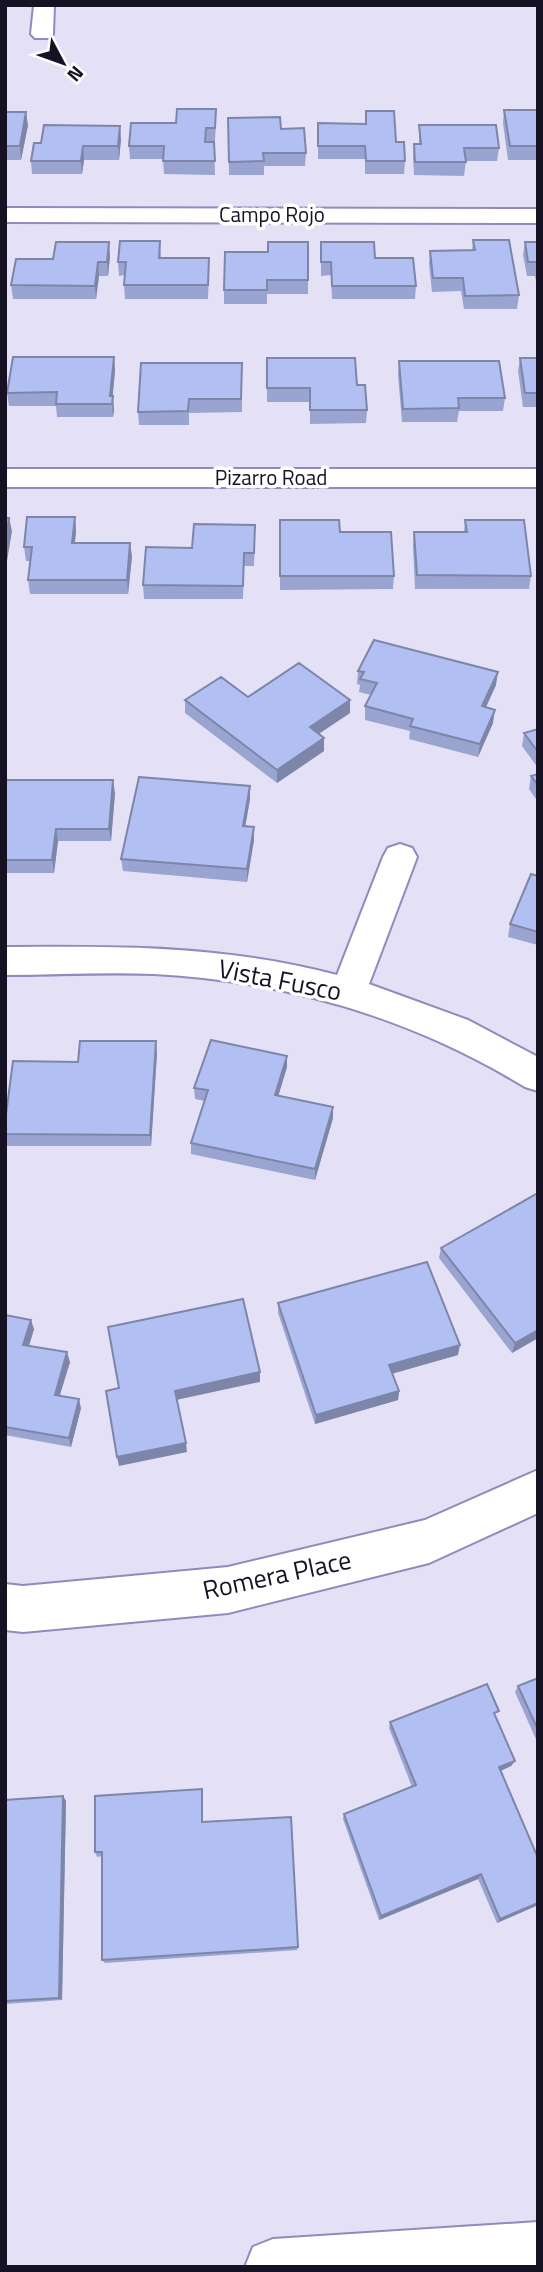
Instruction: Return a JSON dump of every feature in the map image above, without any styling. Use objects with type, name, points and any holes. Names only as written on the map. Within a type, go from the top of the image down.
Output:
[{"type":"street","points":[[42,34],[44,5]]},
{"type":"street","name":"Campo Rojo","points":[[5,215],[538,216]]},
{"type":"street","name":"Pizarro Road","points":[[5,478],[538,478]]},
{"type":"street","points":[[348,993],[400,857]]},
{"type":"street","name":"Vista Fusco","points":[[5,961],[173,962],[262,971],[348,993],[465,1034],[538,1076]]},
{"type":"street","name":"Romera Place","points":[[5,1607],[23,1609],[228,1590],[429,1541],[538,1491]]},
{"type":"street","points":[[273,2267],[538,2250]]},
{"type":"building","points":[[177,109],[216,109],[215,128],[206,128],[205,142],[214,142],[215,161],[163,161],[164,146],[129,146],[131,123],[176,123]]},
{"type":"building","points":[[504,110],[538,110],[538,146],[510,146]]},
{"type":"building","points":[[366,111],[394,111],[396,142],[404,142],[405,161],[366,161],[365,146],[318,146],[318,123],[366,124]]},
{"type":"building","points":[[5,112],[26,112],[20,146],[5,146]]},
{"type":"building","points":[[280,117],[281,129],[304,128],[306,153],[263,153],[264,161],[229,162],[228,118]]},
{"type":"building","points":[[44,125],[120,126],[118,146],[83,146],[81,161],[31,161],[34,143],[41,143]]},
{"type":"building","points":[[419,125],[496,125],[499,148],[464,148],[466,162],[415,162],[414,144],[421,144]]},
{"type":"building","points":[[473,240],[509,240],[519,295],[465,296],[463,278],[433,278],[430,251],[475,250]]},
{"type":"building","points":[[120,241],[160,241],[159,258],[209,258],[208,285],[124,285],[126,262],[118,262]]},
{"type":"building","points":[[56,242],[109,242],[107,262],[98,262],[95,286],[11,285],[16,259],[53,259]]},
{"type":"building","points":[[268,242],[308,242],[308,280],[267,280],[267,290],[224,290],[225,252],[268,252]]},
{"type":"building","points":[[321,242],[374,242],[375,258],[413,258],[416,286],[332,286],[331,262],[321,262]]},
{"type":"building","points":[[525,242],[538,242],[538,267],[537,262],[528,262]]},
{"type":"building","points":[[13,357],[114,357],[110,396],[113,396],[112,404],[56,404],[57,392],[7,393]]},
{"type":"building","points":[[267,358],[355,358],[357,385],[365,385],[367,410],[310,410],[310,388],[267,388]]},
{"type":"building","points":[[520,358],[538,358],[538,393],[525,393]]},
{"type":"building","points":[[399,361],[499,361],[505,398],[458,398],[459,408],[403,409]]},
{"type":"building","points":[[141,363],[242,363],[241,399],[189,399],[188,411],[138,412]]},
{"type":"building","points":[[27,517],[75,517],[72,543],[130,543],[127,580],[28,580],[32,547],[24,547]]},
{"type":"building","points":[[5,518],[9,518],[5,545]]},
{"type":"building","points":[[280,520],[339,520],[340,532],[391,532],[394,576],[280,576]]},
{"type":"building","points":[[465,520],[524,520],[531,576],[417,575],[414,532],[467,532]]},
{"type":"building","points":[[194,524],[255,525],[254,553],[244,553],[243,586],[143,585],[146,547],[192,548]]},
{"type":"building","points":[[374,640],[498,672],[482,706],[495,710],[480,744],[410,726],[413,719],[365,706],[377,683],[360,679],[364,672],[358,671]]},
{"type":"building","points":[[299,663],[350,700],[310,727],[324,738],[277,770],[185,700],[221,677],[248,697]]},
{"type":"building","points":[[538,729],[538,752],[524,733]]},
{"type":"building","points":[[538,774],[538,785],[531,776]]},
{"type":"building","points":[[139,777],[250,786],[243,826],[254,827],[247,869],[121,859]]},
{"type":"building","points":[[5,780],[113,780],[109,829],[56,829],[52,860],[5,860]]},
{"type":"building","points":[[531,874],[538,876],[538,932],[510,924]]},
{"type":"building","points":[[211,1040],[287,1056],[275,1095],[333,1107],[315,1169],[191,1143],[208,1090],[194,1088]]},
{"type":"building","points":[[80,1041],[156,1041],[150,1135],[5,1134],[13,1061],[78,1062]]},
{"type":"building","points":[[538,1193],[538,1330],[515,1343],[441,1248]]},
{"type":"building","points":[[427,1262],[460,1345],[389,1365],[399,1391],[316,1415],[278,1303]]},
{"type":"building","points":[[243,1299],[260,1372],[175,1391],[186,1443],[117,1457],[106,1391],[119,1388],[108,1327]]},
{"type":"building","points":[[5,1315],[31,1320],[23,1345],[67,1352],[55,1395],[79,1399],[69,1438],[5,1427]]},
{"type":"building","points":[[538,1678],[538,1730],[518,1686]]},
{"type":"building","points":[[487,1684],[499,1711],[494,1713],[515,1761],[499,1767],[538,1858],[538,1903],[500,1919],[481,1874],[381,1916],[344,1814],[416,1785],[390,1722]]},
{"type":"building","points":[[202,1789],[202,1822],[291,1817],[298,1947],[102,1960],[102,1852],[95,1852],[95,1796]]},
{"type":"building","points":[[63,1796],[59,1998],[5,2001],[5,1800]]}]
